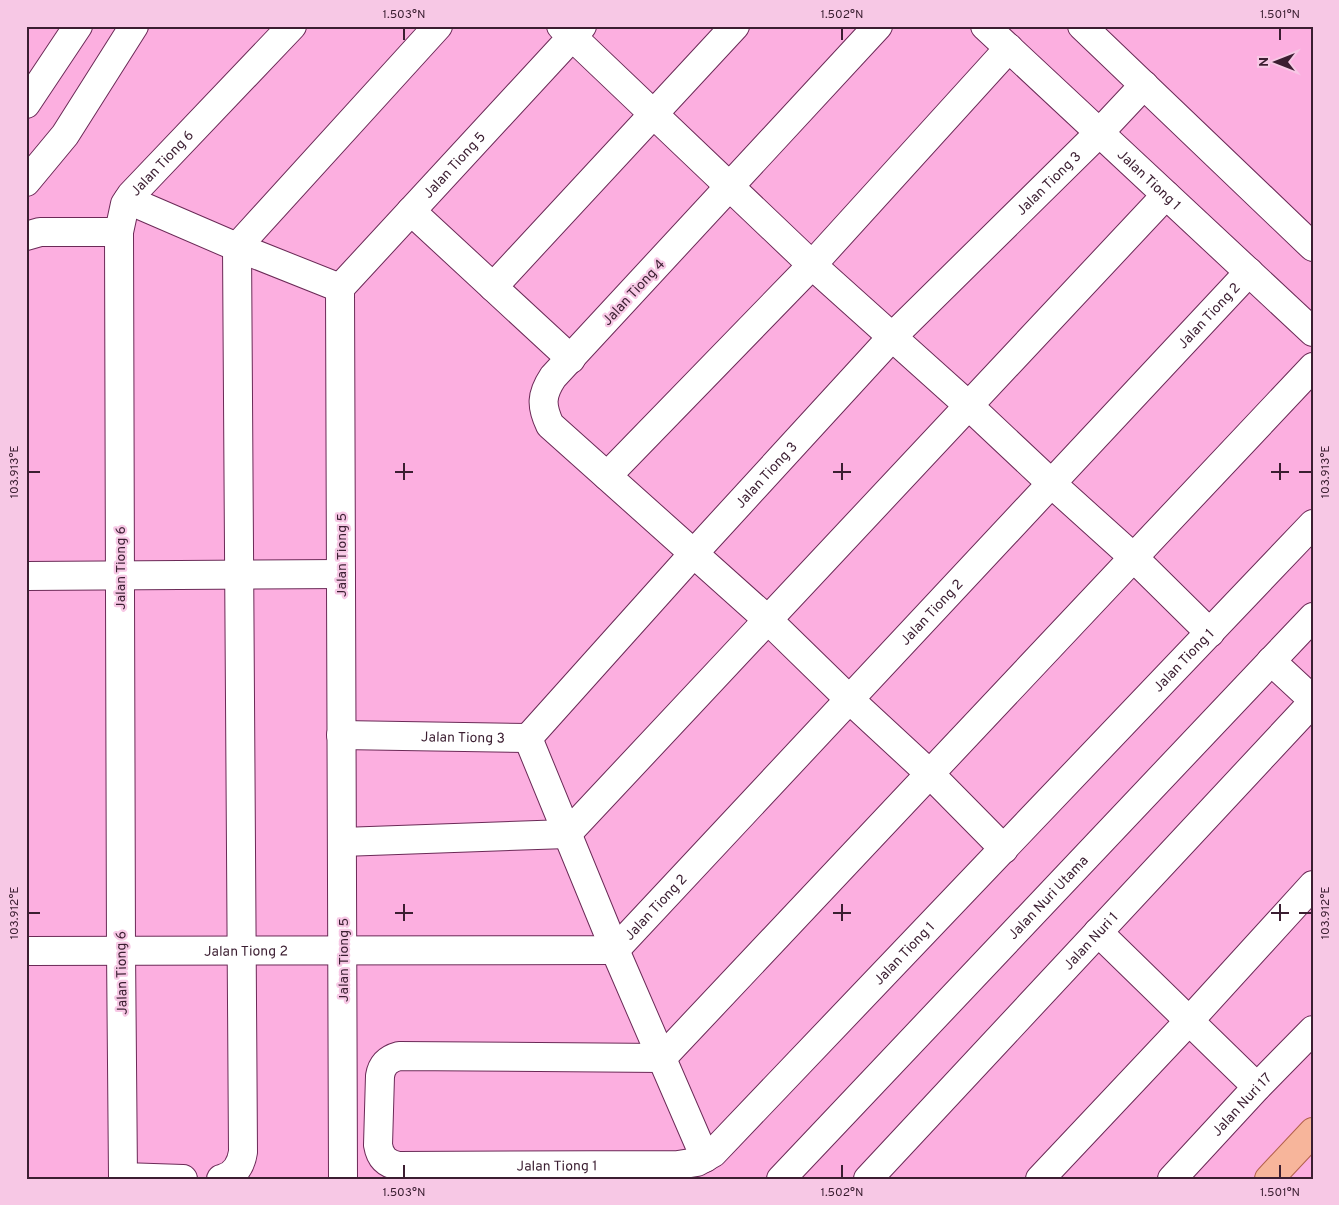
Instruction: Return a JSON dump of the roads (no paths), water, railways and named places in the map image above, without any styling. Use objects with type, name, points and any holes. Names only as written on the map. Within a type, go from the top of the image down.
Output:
[{"type":"main road","points":[[1269,1179],[1313,1132]]},
{"type":"street","points":[[26,104],[78,26]]},
{"type":"street","points":[[26,182],[65,135],[134,26]]},
{"type":"street","name":"Jalan Tiong 6","points":[[183,1179],[123,1177],[119,232],[128,200],[292,26]]},
{"type":"street","points":[[221,1179],[235,1172],[241,1162],[243,1152],[237,247],[438,26]]},
{"type":"street","points":[[493,287],[735,26]]},
{"type":"street","name":"Jalan Tiong 4","points":[[878,26],[553,377],[546,388],[543,399],[544,412],[550,425],[768,620],[929,773],[1004,849]]},
{"type":"street","name":"Jalan Tiong 1","points":[[985,26],[1313,332]]},
{"type":"street","points":[[1082,26],[1313,247]]},
{"type":"street","points":[[572,30],[654,115],[812,265],[1133,557],[1210,633]]},
{"type":"street","name":"Jalan Tiong 5","points":[[343,1179],[340,288],[572,30]]},
{"type":"street","points":[[607,476],[812,265],[1009,48]]},
{"type":"street","name":"Jalan Tiong 3","points":[[341,735],[528,738],[892,337],[1099,133],[1144,86]]},
{"type":"street","points":[[342,842],[568,834],[1166,195]]},
{"type":"street","points":[[128,200],[237,247],[340,288]]},
{"type":"street","points":[[411,211],[571,359]]},
{"type":"street","points":[[26,236],[40,232],[119,232]]},
{"type":"street","name":"Jalan Tiong 2","points":[[26,951],[615,950],[1249,272]]},
{"type":"street","points":[[662,1058],[1313,367]]},
{"type":"street","name":"Jalan Tiong 1","points":[[662,1058],[399,1056],[392,1058],[385,1062],[381,1068],[378,1145],[380,1153],[384,1160],[399,1166],[678,1165],[697,1162],[705,1158],[721,1147],[1313,524]]},
{"type":"street","points":[[26,576],[341,574]]},
{"type":"street","name":"Jalan Nuri Utama","points":[[781,1179],[1313,617]]},
{"type":"street","points":[[1271,661],[1313,701]]},
{"type":"street","name":"Jalan Nuri 1","points":[[868,1179],[1313,701]]},
{"type":"street","points":[[528,738],[615,950]]},
{"type":"street","points":[[1040,1179],[1190,1020],[1313,885]]},
{"type":"street","points":[[1098,932],[1257,1087]]},
{"type":"street","name":"Jalan Tiong 2","points":[[615,950],[705,1158]]},
{"type":"street","name":"Jalan Nuri 17","points":[[1172,1179],[1313,1030]]}]
